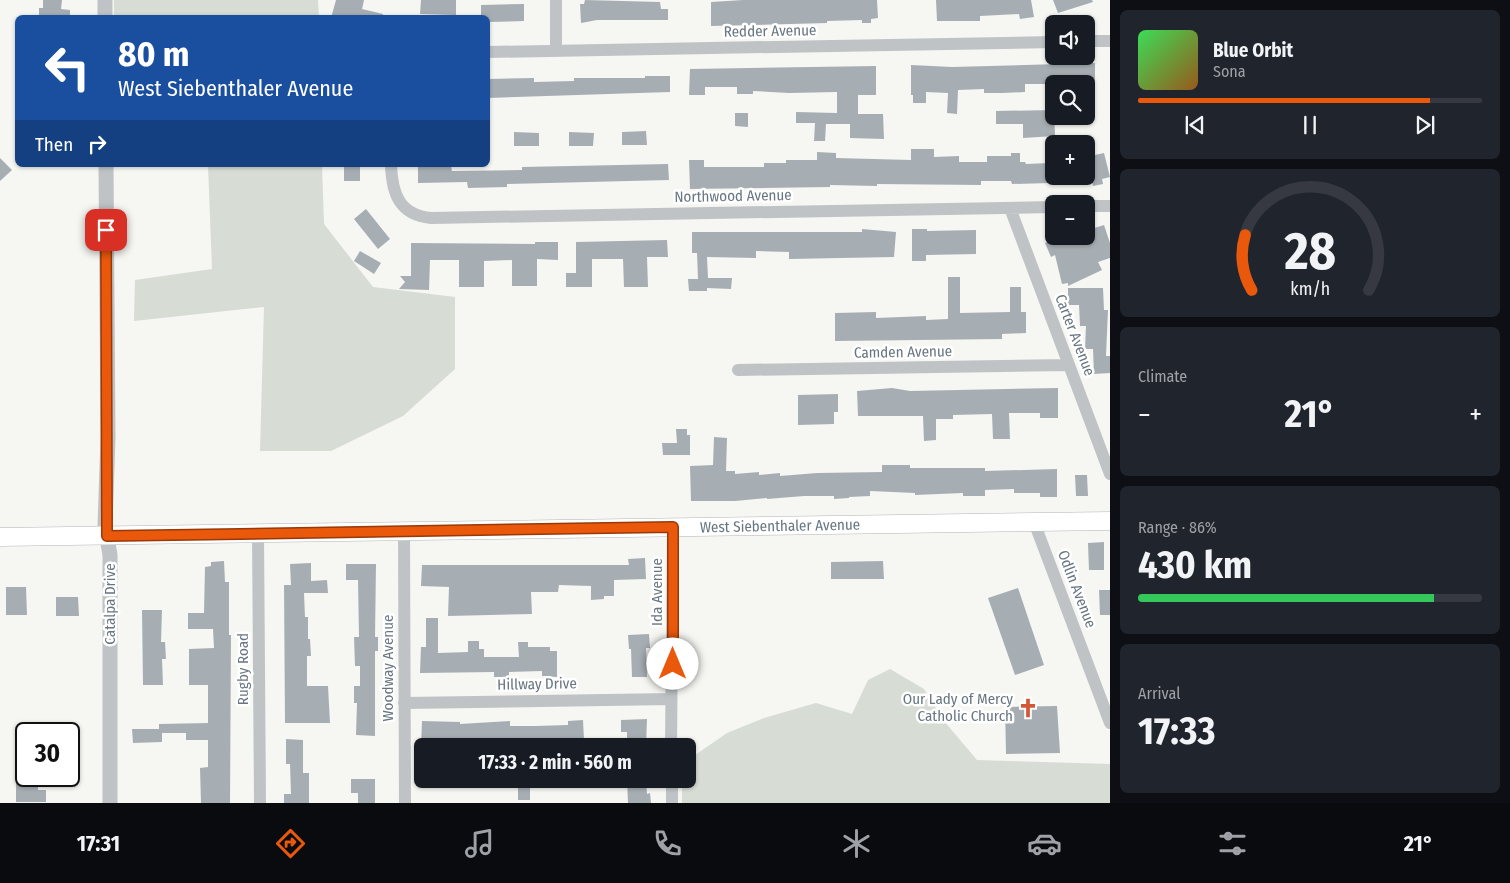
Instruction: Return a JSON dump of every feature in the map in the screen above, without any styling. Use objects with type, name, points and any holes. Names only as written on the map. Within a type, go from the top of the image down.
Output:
[{"type":"main road","name":"West Siebenthaler Avenue","points":[[0,537],[1110,521]]},
{"type":"street","points":[[105,0],[105,15]]},
{"type":"street","points":[[556,0],[556,51]]},
{"type":"street","points":[[1095,41],[1110,41]]},
{"type":"street","name":"Redder Avenue","points":[[490,52],[1045,42]]},
{"type":"street","name":"Catalpa Drive","points":[[106,167],[107,536],[110,555],[110,803]]},
{"type":"street","name":"Northwood Avenue","points":[[391,167],[392,184],[396,195],[407,210],[414,214],[431,218],[1045,207]]},
{"type":"street","points":[[1095,206],[1110,206]]},
{"type":"street","name":"Carter Avenue","points":[[1010,208],[1110,474]]},
{"type":"street","name":"Camden Avenue","points":[[738,370],[1070,365]]},
{"type":"street","name":"Odlin Avenue","points":[[1034,522],[1110,724]]},
{"type":"street","name":"Ida Avenue","points":[[671,738],[670,699],[674,682],[673,527]]},
{"type":"street","name":"Woodway Avenue","points":[[404,532],[405,803]]},
{"type":"street","name":"Rugby Road","points":[[258,534],[260,803]]},
{"type":"street","name":"Hillway Drive","points":[[404,703],[670,699]]},
{"type":"street","points":[[672,788],[672,803]]},
{"type":"shaded area","points":[[114,0],[318,0],[319,15],[114,15]]},
{"type":"shaded area","points":[[208,167],[322,167],[324,224],[373,287],[455,297],[455,369],[403,416],[331,451],[260,451],[264,307],[134,321],[135,280],[212,269]]},
{"type":"shaded area","points":[[890,669],[924,689],[944,721],[977,760],[1110,764],[1110,803],[682,803],[682,788],[696,788],[696,754],[727,733],[764,718],[816,703],[852,714],[868,680]]},
{"type":"building","points":[[43,0],[62,0],[61,9],[70,10],[70,15],[39,15],[39,8],[43,8]]},
{"type":"building","points":[[336,0],[364,0],[362,9],[383,14],[383,15],[332,15]]},
{"type":"building","points":[[421,0],[456,0],[456,15],[420,14]]},
{"type":"building","points":[[585,0],[660,2],[661,9],[668,9],[668,20],[597,20],[581,23],[580,4],[584,4]]},
{"type":"building","points":[[743,0],[877,0],[878,18],[871,19],[871,23],[862,23],[862,20],[827,21],[827,23],[711,26],[711,2]]},
{"type":"building","points":[[936,0],[1031,0],[1034,17],[1020,19],[1019,14],[980,16],[980,21],[937,21]]},
{"type":"building","points":[[1053,0],[1092,0],[1093,2],[1058,13]]},
{"type":"building","points":[[524,4],[524,21],[490,22],[490,15],[481,15],[481,5]]},
{"type":"building","points":[[911,65],[952,67],[1095,65],[1095,75],[1045,75],[1045,84],[1025,84],[1025,92],[984,93],[984,89],[958,90],[957,114],[947,113],[948,93],[926,92],[926,103],[913,103],[913,95],[911,95]]},
{"type":"building","points":[[876,66],[876,95],[858,95],[858,114],[883,114],[884,139],[850,138],[850,124],[826,124],[825,141],[814,141],[815,123],[796,123],[796,112],[837,113],[837,92],[789,93],[753,91],[753,94],[737,94],[737,87],[705,87],[705,95],[689,95],[690,69]]},
{"type":"building","points":[[645,76],[670,76],[670,92],[490,98],[490,79],[534,78],[534,82],[574,81],[574,78],[645,78]]},
{"type":"building","points":[[1045,110],[1045,125],[1055,125],[1055,135],[1023,138],[1023,124],[996,124],[996,111]]},
{"type":"building","points":[[735,113],[748,113],[748,127],[735,126]]},
{"type":"building","points":[[646,131],[647,145],[622,145],[622,132]]},
{"type":"building","points":[[514,132],[539,133],[539,146],[514,146]]},
{"type":"building","points":[[569,132],[594,133],[593,146],[569,146]]},
{"type":"building","points":[[911,149],[934,149],[934,157],[959,156],[959,162],[987,162],[987,156],[1011,156],[1011,153],[1020,153],[1020,162],[1025,162],[1026,164],[1045,163],[1045,183],[1012,184],[1011,181],[981,181],[981,185],[877,184],[877,186],[830,185],[830,187],[690,189],[689,160],[704,160],[704,167],[764,167],[764,163],[786,163],[786,160],[817,160],[817,152],[836,153],[836,158],[911,160]]},
{"type":"building","points":[[1104,153],[1110,177],[1102,179],[1103,184],[1093,186],[1095,185],[1095,155]]},
{"type":"building","points":[[0,158],[12,170],[0,181]]},
{"type":"building","points":[[668,164],[669,180],[507,184],[507,187],[468,188],[467,182],[418,183],[418,167],[451,167],[452,171],[522,170],[522,167]]},
{"type":"building","points":[[344,167],[360,167],[360,181],[344,181]]},
{"type":"building","points":[[366,209],[390,239],[378,249],[354,219]]},
{"type":"building","points":[[1104,225],[1110,243],[1110,258],[1098,262],[1102,270],[1068,286],[1068,283],[1062,284],[1055,255],[1051,257],[1046,245],[1095,245],[1095,228]]},
{"type":"building","points":[[862,229],[896,232],[894,257],[789,259],[789,252],[756,251],[756,258],[707,257],[708,278],[732,278],[731,289],[707,288],[707,291],[689,291],[688,279],[698,279],[697,253],[692,253],[692,232],[862,232]]},
{"type":"building","points":[[912,229],[927,229],[927,231],[976,230],[976,254],[926,255],[926,261],[912,261]]},
{"type":"building","points":[[667,240],[668,257],[647,257],[648,287],[624,287],[623,259],[592,259],[592,287],[566,287],[566,273],[576,273],[576,242]]},
{"type":"building","points":[[535,242],[558,242],[558,260],[537,259],[537,286],[512,286],[512,260],[484,261],[484,287],[459,287],[459,260],[430,260],[429,290],[399,289],[405,282],[400,276],[411,276],[411,243],[535,244]]},
{"type":"building","points":[[360,251],[381,263],[374,274],[354,261]]},
{"type":"building","points":[[948,277],[960,277],[960,313],[1010,312],[1010,287],[1021,287],[1021,312],[1026,312],[1026,333],[1002,334],[1002,339],[835,341],[835,313],[876,312],[876,318],[926,316],[926,320],[948,319]]},
{"type":"building","points":[[1068,288],[1103,288],[1104,310],[1108,310],[1106,356],[1110,356],[1110,373],[1094,374],[1093,349],[1085,349],[1086,326],[1080,326],[1079,305],[1068,305]]},
{"type":"building","points":[[892,388],[910,391],[1058,388],[1058,418],[1040,418],[1040,413],[1009,413],[1010,439],[993,439],[992,414],[953,415],[953,419],[936,419],[936,440],[924,441],[923,416],[858,416],[857,391]]},
{"type":"building","points":[[838,394],[838,412],[834,412],[834,424],[798,425],[798,395]]},
{"type":"building","points":[[676,429],[687,429],[687,435],[690,435],[690,455],[663,455],[662,443],[677,443]]},
{"type":"building","points":[[714,437],[727,438],[726,471],[735,471],[735,474],[759,472],[759,475],[780,473],[780,476],[817,473],[882,472],[882,465],[910,465],[910,468],[985,468],[985,471],[1057,469],[1057,497],[1040,497],[1040,493],[1014,493],[1014,489],[985,490],[985,496],[963,496],[963,493],[915,495],[915,493],[870,491],[870,496],[834,499],[834,496],[804,496],[735,501],[691,501],[690,466],[713,465]]},
{"type":"building","points":[[1075,475],[1087,475],[1088,496],[1076,496]]},
{"type":"building","points":[[1104,542],[1104,570],[1089,570],[1088,543]]},
{"type":"building","points":[[645,558],[646,579],[614,580],[614,596],[604,596],[604,599],[591,600],[591,586],[559,585],[558,592],[531,592],[532,614],[448,616],[449,587],[421,586],[422,565],[629,565],[628,559]]},
{"type":"building","points":[[224,561],[225,582],[229,582],[229,635],[231,635],[230,803],[201,803],[200,768],[208,767],[208,740],[186,740],[186,733],[162,733],[162,742],[133,743],[132,729],[159,729],[159,724],[208,723],[208,685],[189,685],[189,649],[214,648],[213,629],[188,629],[188,613],[204,613],[205,567],[211,566],[211,562]]},
{"type":"building","points":[[883,561],[884,579],[831,579],[831,562]]},
{"type":"building","points":[[311,563],[311,581],[327,580],[328,593],[304,593],[305,617],[308,617],[308,639],[310,639],[311,656],[307,656],[307,686],[328,686],[330,723],[285,723],[284,585],[291,585],[290,564]]},
{"type":"building","points":[[346,564],[376,564],[375,637],[378,637],[378,651],[375,651],[375,736],[356,735],[357,703],[354,703],[354,686],[360,686],[360,666],[355,666],[354,637],[359,637],[358,580],[346,580]]},
{"type":"building","points":[[6,587],[26,587],[27,615],[6,615]]},
{"type":"building","points":[[1018,588],[1044,665],[1015,675],[988,598]]},
{"type":"building","points":[[1099,590],[1110,590],[1110,615],[1100,615]]},
{"type":"building","points":[[56,597],[78,597],[79,616],[56,616]]},
{"type":"building","points":[[142,610],[162,610],[161,642],[165,642],[166,659],[162,659],[163,685],[143,685]]},
{"type":"building","points":[[426,618],[438,618],[438,653],[468,652],[468,641],[479,641],[479,649],[484,649],[484,657],[519,657],[518,642],[528,642],[528,647],[550,647],[550,651],[557,651],[557,677],[542,676],[542,671],[509,672],[509,677],[494,677],[494,672],[420,673],[421,647],[426,647]]},
{"type":"building","points":[[649,634],[650,648],[646,648],[647,677],[632,677],[631,649],[629,649],[628,635]]},
{"type":"building","points":[[1057,706],[1060,753],[1006,754],[1005,707]]},
{"type":"building","points":[[647,719],[646,738],[627,738],[627,732],[621,732],[621,720]]},
{"type":"building","points":[[583,720],[584,738],[421,738],[422,721],[460,722],[460,724],[510,721],[510,726],[536,726],[568,725],[568,721]]},
{"type":"building","points":[[286,739],[303,740],[303,773],[309,773],[309,803],[284,803],[284,794],[291,794],[290,764],[286,764]]},
{"type":"building","points":[[351,779],[375,779],[375,803],[358,803],[358,793],[351,793]]},
{"type":"building","points":[[16,787],[38,787],[38,790],[46,790],[46,802],[16,802]]},
{"type":"building","points":[[518,788],[530,788],[530,800],[518,800]]},
{"type":"building","points":[[627,788],[647,788],[647,794],[650,793],[651,803],[628,803]]},
{"type":"place","name":"Our Lady of Mercy Catholic Church","points":[[1028,708]]},
{"type":"route","points":[[106,230],[108,438],[105,526],[107,536],[206,536],[673,527],[673,664]]}]
